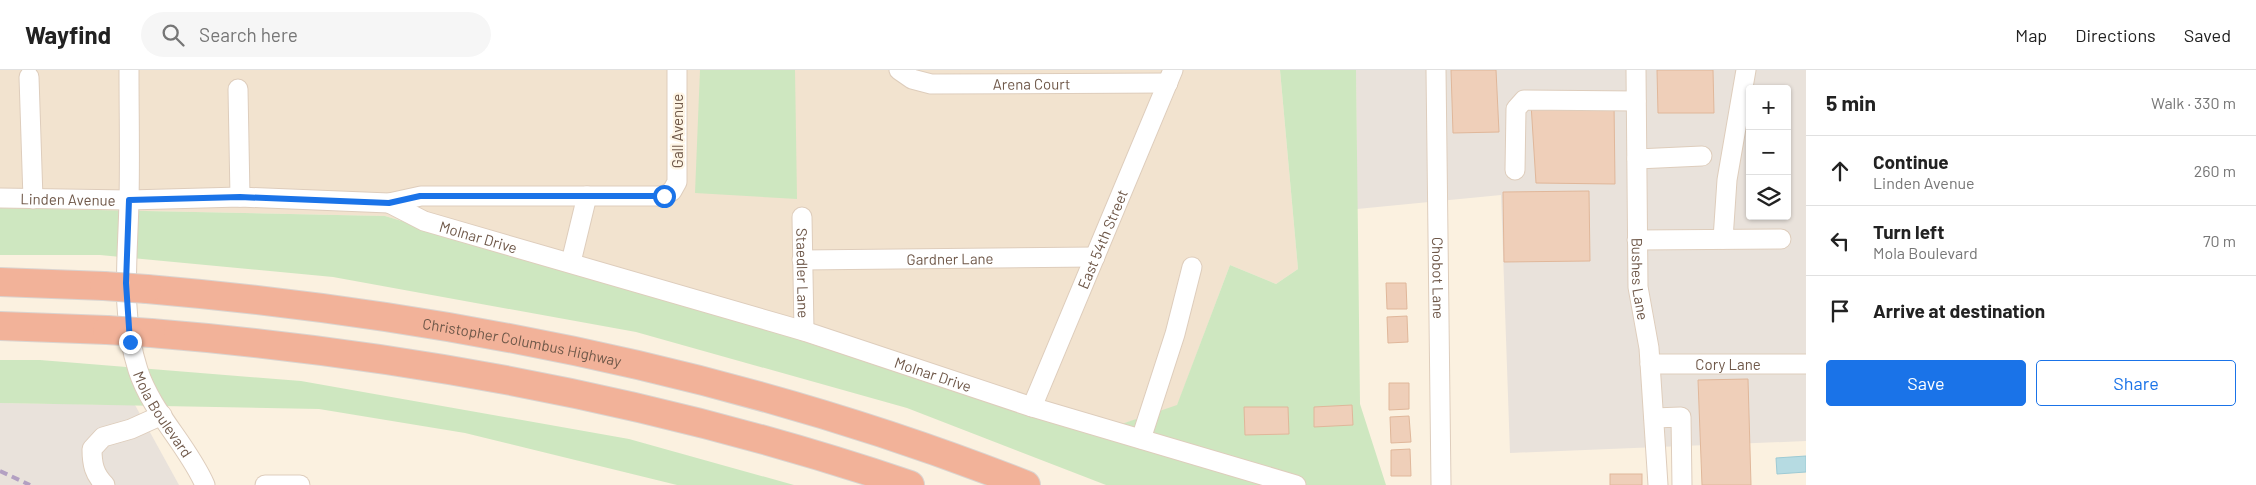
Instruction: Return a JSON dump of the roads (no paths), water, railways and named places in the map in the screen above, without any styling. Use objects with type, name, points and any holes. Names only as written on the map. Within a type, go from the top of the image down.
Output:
[{"type":"highway","name":"Christopher Columbus Highway","points":[[0,282],[104,286],[254,299],[372,314],[481,331],[695,378],[800,408],[907,442],[1026,485]]},
{"type":"highway","points":[[0,326],[107,330],[254,342],[455,370],[554,389],[735,432],[910,485]]},
{"type":"street","name":"Mola Boulevard","points":[[129,70],[129,200],[126,283],[130,342],[139,372],[152,400],[188,453],[205,485]]},
{"type":"street","name":"Gall Avenue","points":[[672,191],[677,182],[677,70]]},
{"type":"street","name":"Arena Court","points":[[899,70],[912,79],[931,84],[1170,76]]},
{"type":"street","name":"Chobot Lane","points":[[1436,70],[1441,485]]},
{"type":"street","name":"Bushes Lane","points":[[1636,70],[1638,287],[1650,364],[1658,485]]},
{"type":"street","points":[[1723,239],[1727,180],[1746,70]]},
{"type":"street","name":"East 54th Street","points":[[1032,407],[1170,76]]},
{"type":"street","points":[[29,77],[33,198]]},
{"type":"street","points":[[238,89],[240,197]]},
{"type":"street","points":[[1515,170],[1516,109],[1524,100],[1636,101]]},
{"type":"street","points":[[1637,160],[1702,156]]},
{"type":"street","name":"Linden Avenue","points":[[0,198],[129,200],[240,197],[389,203],[420,196],[664,196],[672,191]]},
{"type":"street","points":[[571,262],[587,196]]},
{"type":"street","name":"Molnar Drive","points":[[389,203],[424,221],[804,331],[1032,407],[1296,485]]},
{"type":"street","name":"Staedler Lane","points":[[802,216],[804,331]]},
{"type":"street","points":[[1637,240],[1781,239]]},
{"type":"street","name":"Gardner Lane","points":[[802,260],[1095,257]]},
{"type":"street","points":[[1141,439],[1175,334],[1192,267]]},
{"type":"street","name":"Cory Lane","points":[[1650,364],[1806,364]]},
{"type":"street","points":[[105,485],[97,477],[92,464],[92,449],[104,437],[131,429],[162,415]]},
{"type":"street","points":[[1654,418],[1681,417],[1682,485]]},
{"type":"street","points":[[265,485],[300,485]]},
{"type":"water","points":[[1806,456],[1806,472],[1777,474],[1776,458]]},
{"type":"railway","points":[[0,471],[30,485]]}]
